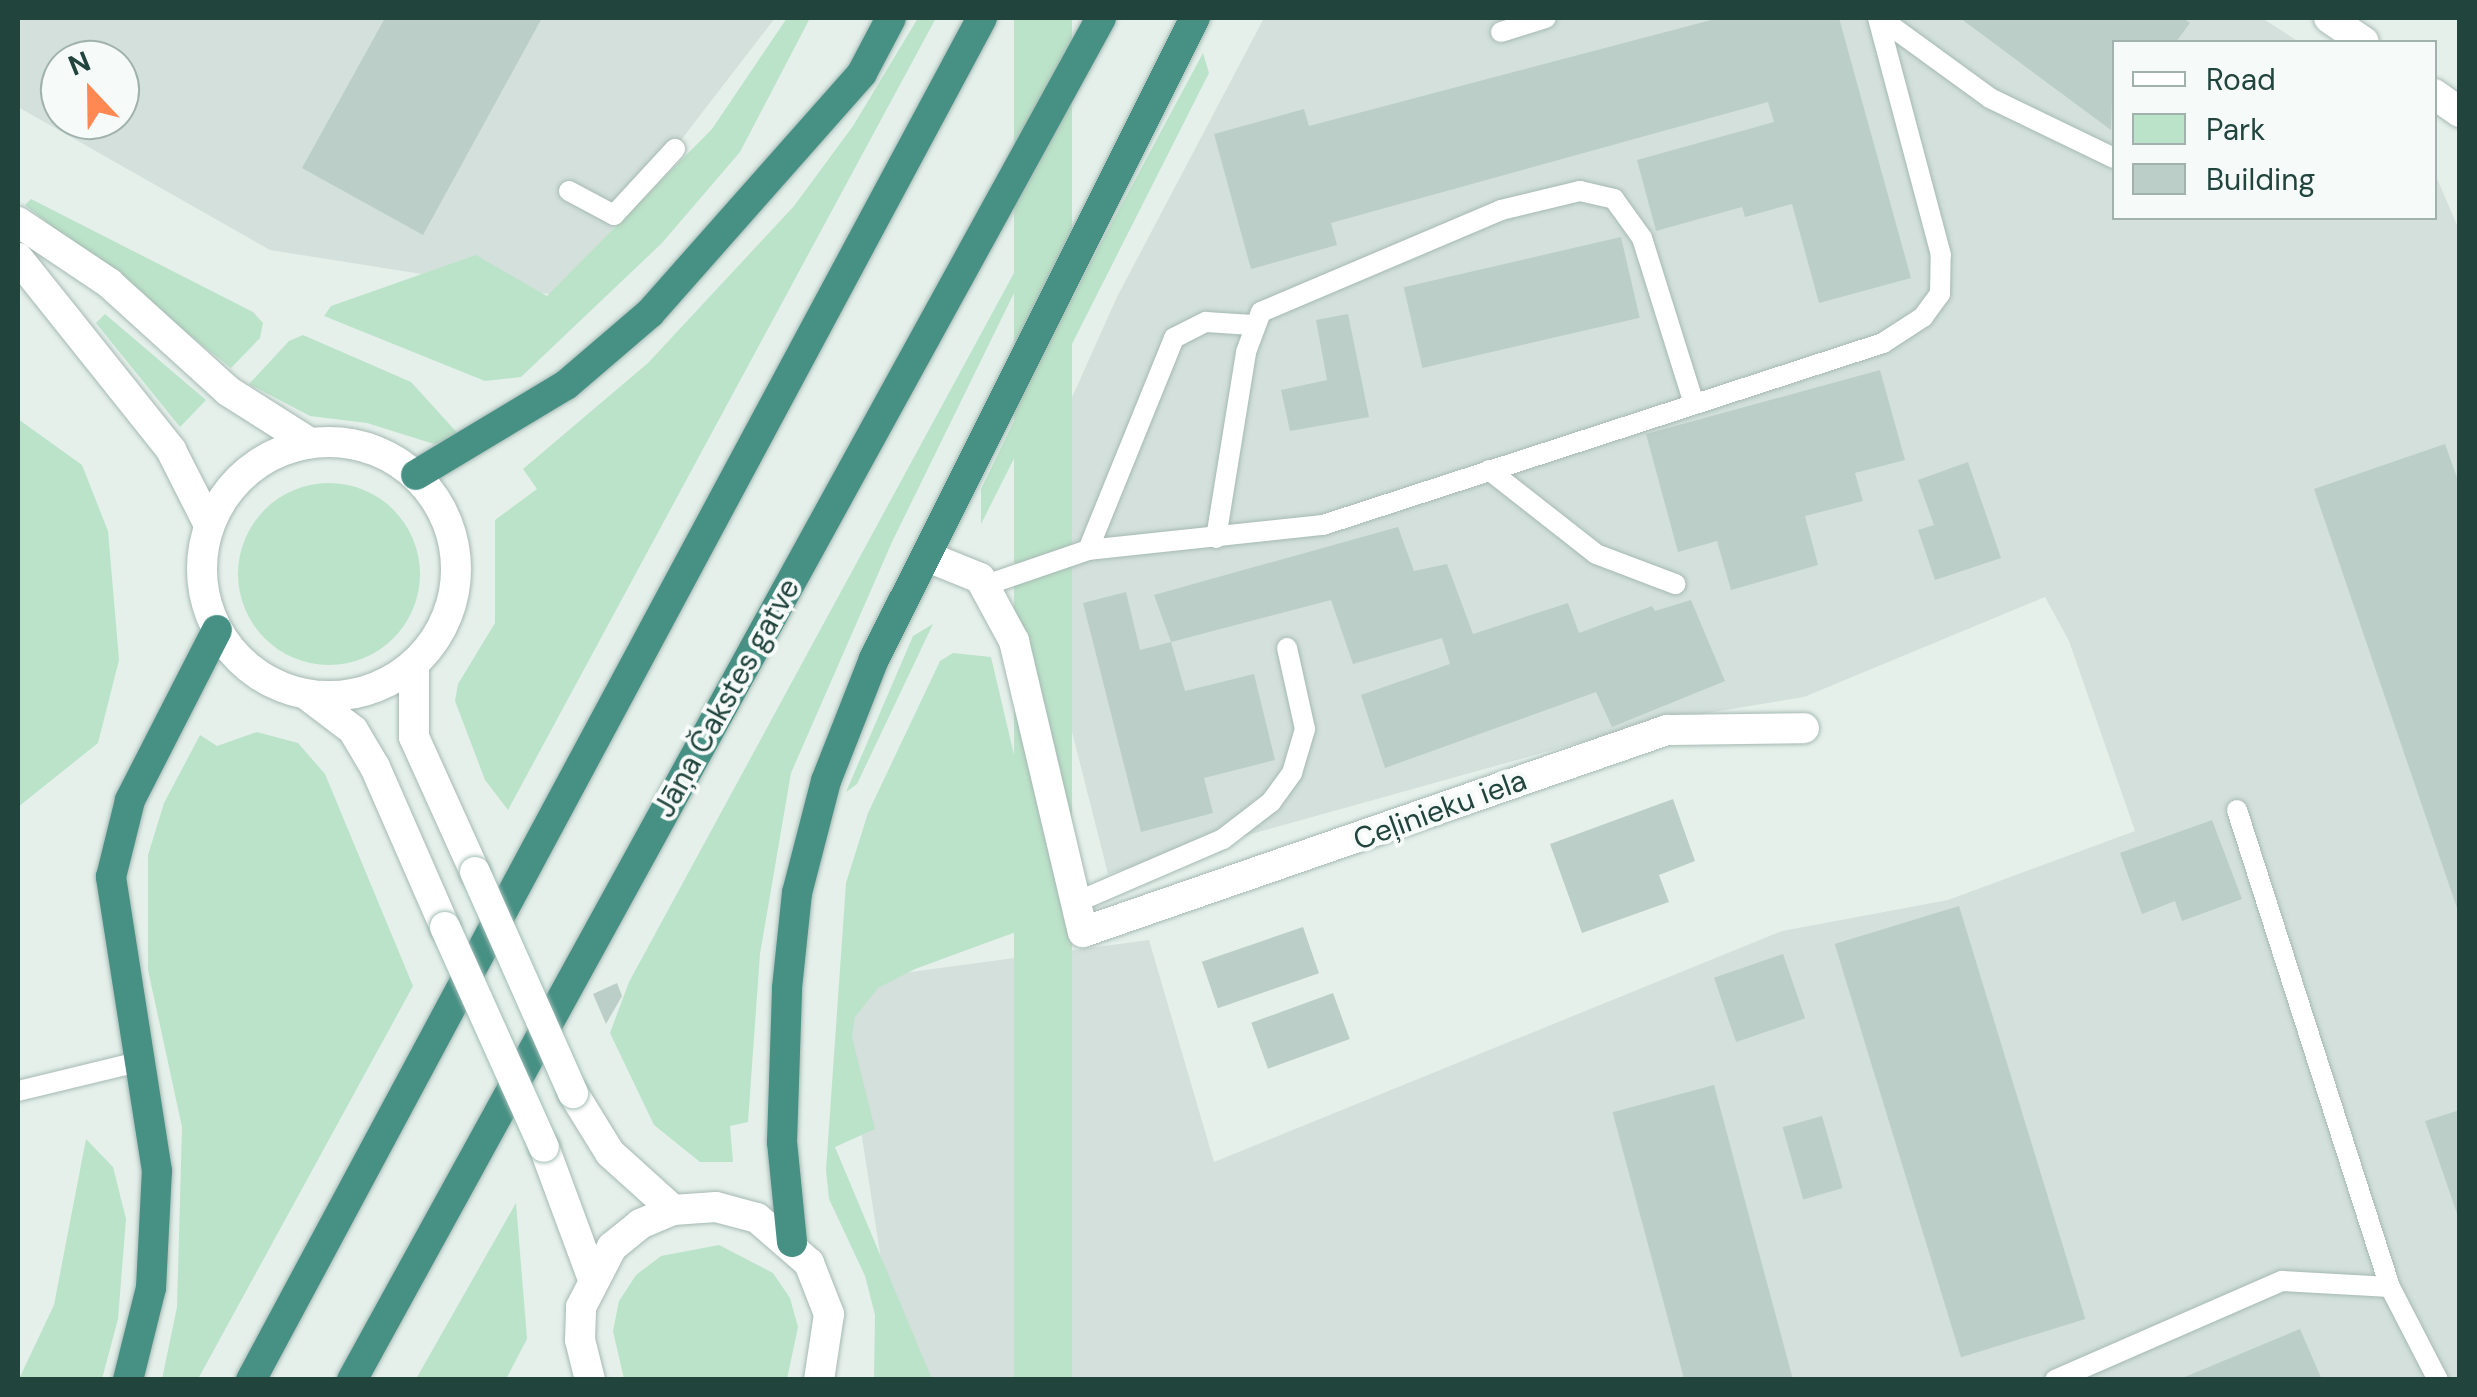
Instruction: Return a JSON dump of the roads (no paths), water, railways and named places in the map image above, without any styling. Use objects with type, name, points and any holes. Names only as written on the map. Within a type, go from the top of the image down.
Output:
[{"type":"highway","points":[[416,475],[566,384],[650,313],[862,72],[891,18]]},
{"type":"highway","points":[[251,1380],[982,18]]},
{"type":"highway","name":"Jāņa Čakstes gatve","points":[[352,1380],[1101,18]]},
{"type":"highway","points":[[792,1242],[782,1142],[797,893],[826,781],[874,660],[1196,18]]},
{"type":"highway","points":[[128,1380],[151,1288],[156,1170],[112,877],[130,800],[217,630]]},
{"type":"main road","points":[[2329,18],[2361,40]]},
{"type":"main road","points":[[2437,96],[2460,112]]},
{"type":"main road","points":[[18,222],[109,284],[228,391],[310,443]]},
{"type":"main road","points":[[18,258],[171,450],[209,526],[204,597],[217,630],[240,661],[271,683],[307,695],[346,696],[382,686],[414,664],[448,615],[456,555],[449,526],[416,475],[384,454],[348,442],[310,443],[248,470],[209,526]]},
{"type":"main road","points":[[928,556],[986,585],[1024,670],[1079,901]]},
{"type":"main road","points":[[414,664],[414,737],[573,1093],[610,1153],[674,1210]]},
{"type":"main road","points":[[307,695],[353,730],[375,767],[544,1147],[592,1277]]},
{"type":"main road","name":"Ceļinieku iela","points":[[1079,901],[1082,932],[1666,730],[1804,728]]},
{"type":"main road","points":[[590,1380],[580,1340],[592,1277],[612,1247],[640,1224],[674,1210],[730,1210],[757,1218],[792,1242],[822,1288],[828,1314],[819,1380]]},
{"type":"lane","points":[[1501,32],[1546,18]]},
{"type":"lane","points":[[1879,18],[1990,98],[2112,157]]},
{"type":"lane","points":[[986,585],[1088,550],[1323,526],[1883,343],[1923,317],[1940,294],[1940,256],[1879,18]]},
{"type":"lane","points":[[569,191],[614,215],[675,149]]},
{"type":"lane","points":[[1216,538],[1252,325],[1261,312],[1290,295],[1502,210],[1580,191],[1614,200],[1634,220],[1694,404]]},
{"type":"lane","points":[[1088,550],[1174,338],[1206,322],[1252,325]]},
{"type":"lane","points":[[1489,470],[1596,554],[1675,584]]},
{"type":"lane","points":[[1079,901],[1223,840],[1272,802],[1292,773],[1305,729],[1287,648]]},
{"type":"lane","points":[[2237,810],[2390,1287],[2438,1380]]},
{"type":"lane","points":[[18,1091],[138,1062]]},
{"type":"lane","points":[[2055,1380],[2282,1281],[2390,1287]]}]
